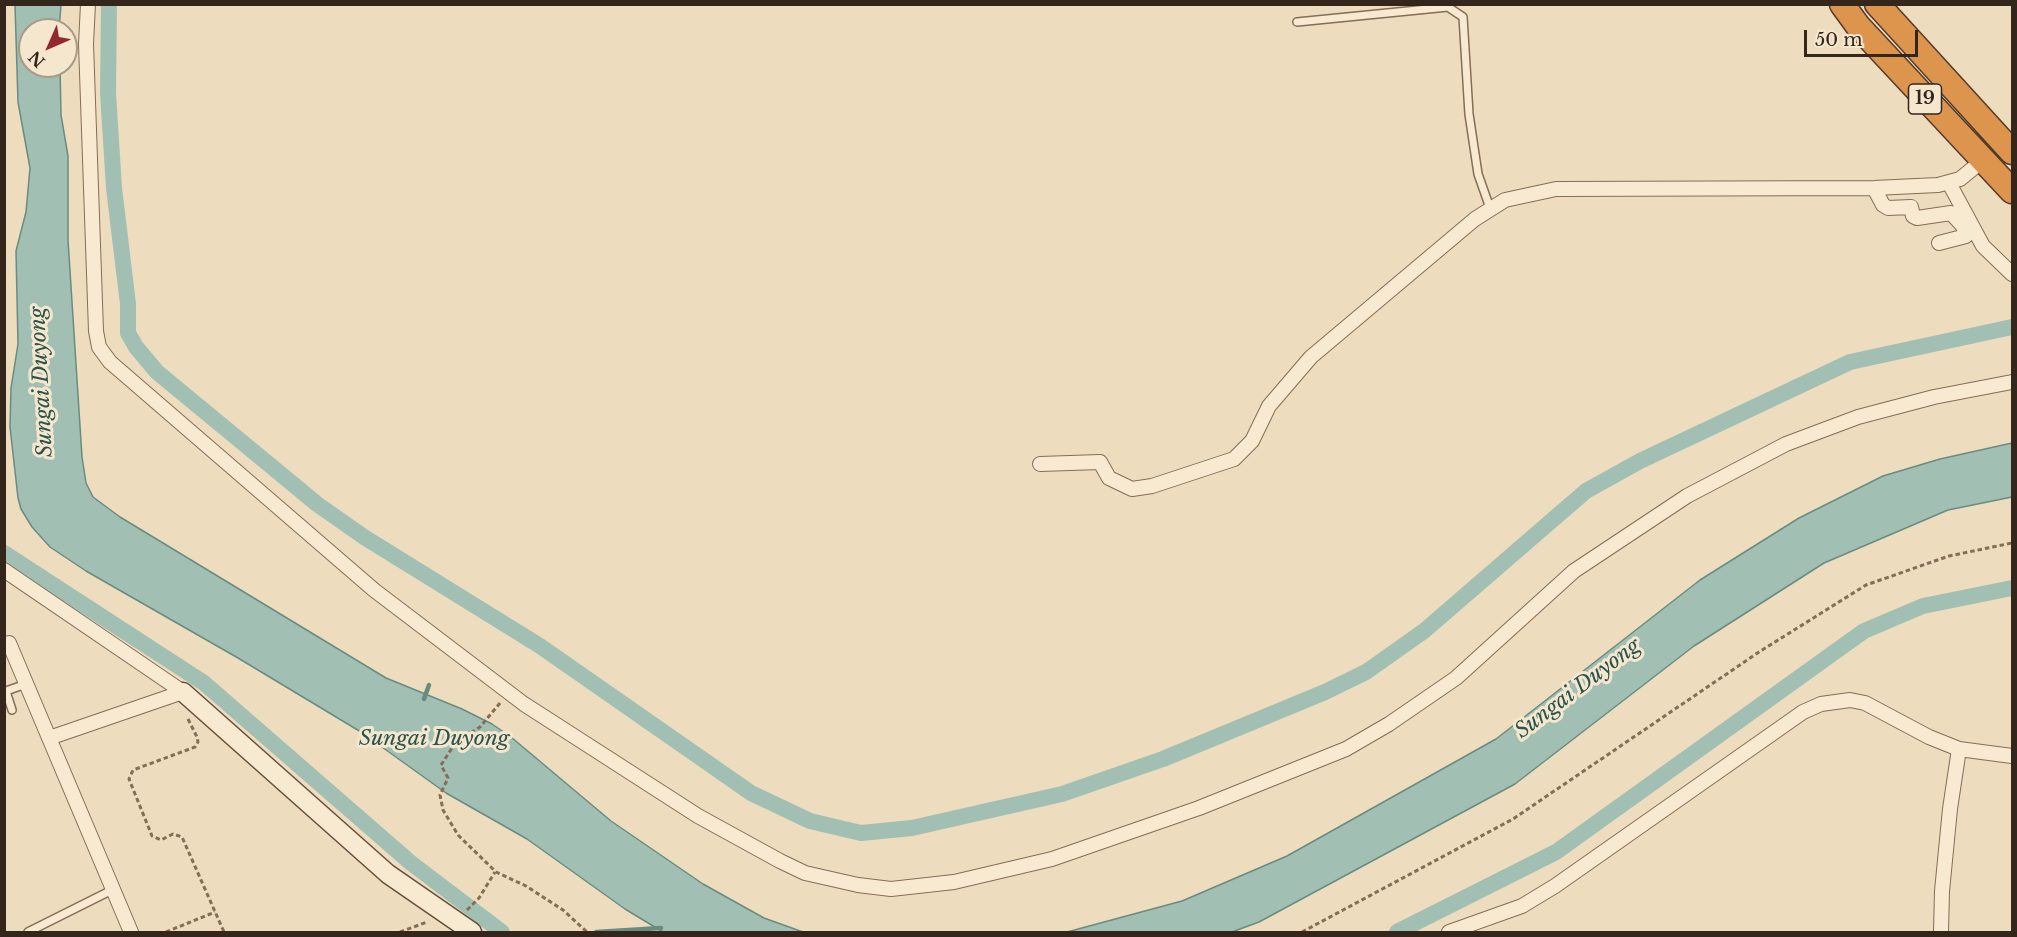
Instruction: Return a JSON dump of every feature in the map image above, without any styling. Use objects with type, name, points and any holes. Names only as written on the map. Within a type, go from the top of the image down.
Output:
[{"type":"highway","name":"19","points":[[1842,4],[1858,26],[2013,191]]},
{"type":"highway","name":"19","points":[[1877,4],[2013,152]]},
{"type":"street","points":[[88,4],[86,45],[91,243],[99,347],[110,362],[374,590],[508,693],[698,816],[805,873],[858,885],[891,889],[954,882],[1052,859],[1199,808],[1346,749],[1389,724],[1456,678],[1574,571],[1687,496],[1786,444],[1858,417],[1934,397],[2013,382]]},
{"type":"street","points":[[1040,464],[1100,462],[1109,478],[1132,489],[1152,486],[1234,459],[1252,441],[1269,406],[1311,357],[1490,208],[1526,194],[1556,189],[1874,188],[1949,183],[1960,179],[1982,160]]},
{"type":"street","points":[[1949,183],[1983,246],[2013,274]]},
{"type":"street","points":[[1874,188],[1883,205],[1888,208],[1911,207],[1913,216],[1917,218],[1952,213],[1963,226],[1966,236],[1940,243]]},
{"type":"street","points":[[4,570],[204,708],[388,874],[472,933]]},
{"type":"street","points":[[9,643],[131,933]]},
{"type":"street","points":[[49,738],[183,692]]},
{"type":"street","points":[[1449,933],[1522,906],[1555,886],[1803,712],[1821,704],[1850,700],[1865,703],[1929,737],[1959,749],[2013,756]]},
{"type":"street","points":[[1941,933],[1943,879],[1959,749]]},
{"type":"lane","points":[[1297,22],[1448,7],[1463,17],[1469,114],[1478,174],[1490,208]]},
{"type":"lane","points":[[12,710],[5,689],[26,684]]},
{"type":"lane","points":[[28,933],[112,890]]},
{"type":"path","points":[[1302,933],[1513,819],[1759,652],[1866,585],[1949,556],[2013,543]]},
{"type":"path","points":[[508,693],[480,727],[456,742],[441,765],[448,778],[440,795],[443,810],[458,835],[496,872],[526,886],[563,910],[587,933]]},
{"type":"path","points":[[204,708],[188,715],[198,742],[195,747],[133,770],[129,779],[152,836],[161,840],[173,834],[182,837],[224,933]]},
{"type":"path","points":[[479,898],[496,872]]},
{"type":"path","points":[[166,933],[215,912]]},
{"type":"path","points":[[399,933],[446,915]]},
{"type":"water","name":"Sungai Duyong","points":[[15,5],[61,5],[60,18],[18,18],[18,78],[60,78],[61,115],[68,156],[68,240],[82,457],[86,483],[93,497],[120,517],[386,678],[462,709],[492,724],[511,737],[611,821],[703,884],[764,918],[803,932],[663,932],[625,909],[527,839],[446,793],[361,732],[86,571],[50,547],[32,527],[21,509],[10,427],[11,388],[18,344],[16,251],[26,212],[30,168],[18,102]]},
{"type":"water","name":"Sungai Duyong","points":[[2012,443],[2012,497],[1948,510],[1824,563],[1694,646],[1515,784],[1259,922],[1232,932],[1067,932],[1182,901],[1287,856],[1496,739],[1700,580],[1799,518],[1883,476],[1940,459]]},
{"type":"waterway","points":[[109,4],[108,93],[114,188],[128,304],[128,333],[136,347],[157,372],[317,504],[364,537],[540,646],[751,793],[810,821],[861,833],[912,828],[1062,794],[1163,759],[1325,692],[1366,672],[1424,631],[1586,491],[1640,461],[1850,362],[2012,327]]},
{"type":"waterway","points":[[4,553],[204,683],[411,863],[502,932]]},
{"type":"waterway","points":[[1397,932],[1556,852],[1864,631],[1923,606],[2012,588]]},
{"type":"waterway","points":[[424,699],[429,685]]},
{"type":"waterway","points":[[596,932],[661,928]]}]
